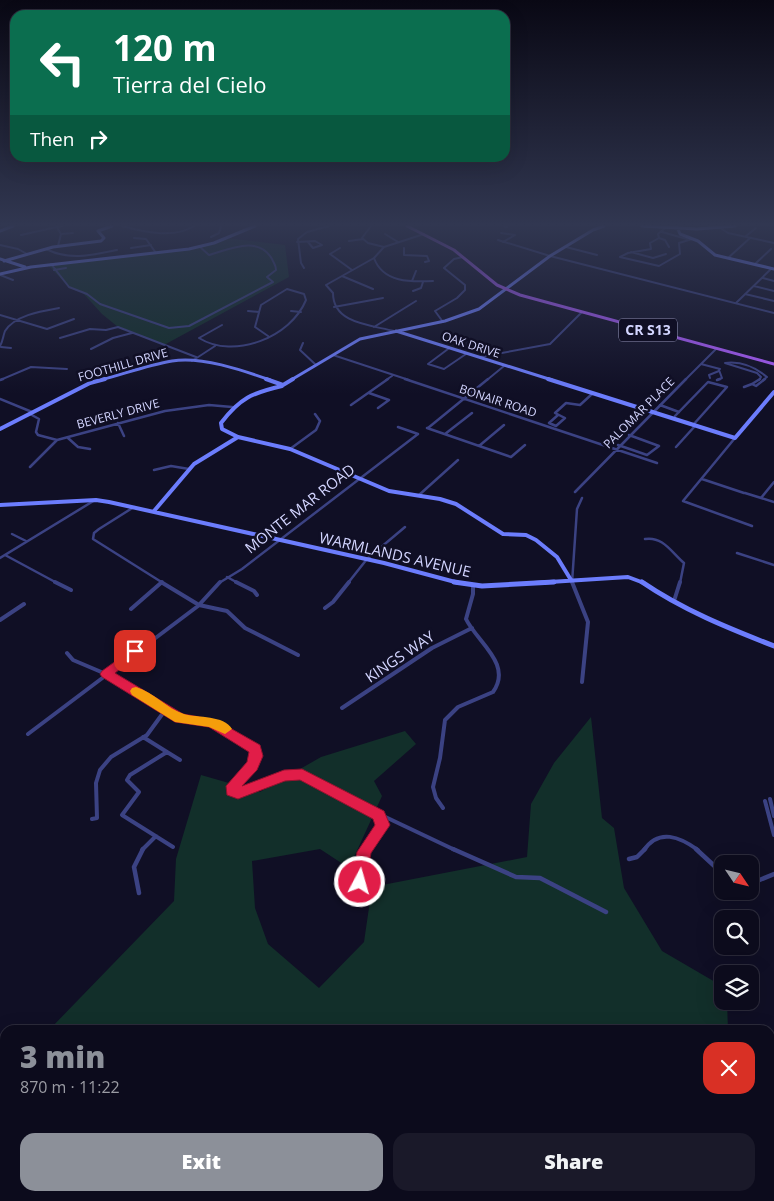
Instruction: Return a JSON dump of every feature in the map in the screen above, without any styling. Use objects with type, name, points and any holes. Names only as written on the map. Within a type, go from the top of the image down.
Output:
[{"type":"main road","name":"CR S13","points":[[494,282],[525,297],[774,364]]},
{"type":"street","points":[[64,282],[69,287],[87,294],[100,304],[170,328],[189,326],[273,282]]},
{"type":"street","points":[[331,282],[326,285],[333,294],[334,307],[383,298]]},
{"type":"street","points":[[356,282],[373,289]]},
{"type":"street","points":[[413,291],[421,288],[423,282]]},
{"type":"street","points":[[443,322],[435,311],[457,298],[465,290],[462,282]]},
{"type":"street","points":[[513,282],[479,309],[443,322],[360,339],[283,385],[250,394],[232,407],[221,423],[222,429],[238,437],[290,448],[389,490],[445,500],[456,504],[503,534],[532,537],[556,558],[571,580],[588,622],[582,682]]},
{"type":"street","points":[[653,282],[774,313]]},
{"type":"street","points":[[736,303],[757,282]]},
{"type":"street","points":[[753,286],[774,291]]},
{"type":"street","points":[[222,325],[199,338],[216,346],[229,348],[268,336],[283,329],[302,312],[306,297],[292,289],[287,289],[263,302],[255,327],[268,336]]},
{"type":"street","points":[[745,294],[774,302]]},
{"type":"street","points":[[374,327],[416,301]]},
{"type":"street","name":"OAK DRIVE","points":[[334,307],[344,317],[374,327],[394,331],[735,438]]},
{"type":"street","points":[[11,348],[0,347],[7,328],[21,320],[59,308]]},
{"type":"street","points":[[248,311],[259,312]]},
{"type":"street","points":[[291,311],[302,312]]},
{"type":"street","points":[[478,358],[498,352],[550,344],[582,312]]},
{"type":"street","points":[[0,315],[21,320],[43,329],[60,326],[74,319]]},
{"type":"street","points":[[60,338],[90,329],[106,330],[118,328],[196,357]]},
{"type":"street","points":[[402,334],[403,330],[409,328]]},
{"type":"street","points":[[91,349],[113,338],[133,333]]},
{"type":"street","points":[[303,343],[300,350],[306,354],[309,361],[316,365]]},
{"type":"street","points":[[192,361],[216,346]]},
{"type":"street","points":[[448,349],[428,364],[444,369],[466,354]]},
{"type":"street","name":"PALOMAR PLACE","points":[[575,492],[618,445],[716,349]]},
{"type":"street","name":"BONAIR ROAD","points":[[333,355],[657,463]]},
{"type":"street","name":"FOOTHILL DRIVE","points":[[0,429],[90,383],[172,361],[192,361],[239,369],[283,385]]},
{"type":"street","points":[[710,378],[709,374],[724,364],[732,362],[762,372],[767,378],[756,386],[752,384]]},
{"type":"street","points":[[701,363],[719,369]]},
{"type":"street","points":[[724,364],[757,373],[761,378],[744,387]]},
{"type":"street","points":[[504,366],[427,428],[511,457],[525,446]]},
{"type":"street","points":[[0,380],[31,367],[67,370]]},
{"type":"street","points":[[718,380],[722,378],[719,369]]},
{"type":"street","points":[[350,405],[393,375]]},
{"type":"street","points":[[674,416],[708,382],[726,387],[676,447]]},
{"type":"street","points":[[368,392],[389,400],[378,408]]},
{"type":"street","points":[[558,415],[549,423],[556,426],[565,418],[555,413],[566,403],[580,406],[592,394]]},
{"type":"street","points":[[752,526],[683,501],[773,395]]},
{"type":"street","points":[[0,400],[31,413],[39,419],[36,432],[38,435],[57,440]]},
{"type":"street","name":"BEVERLY DRIVE","points":[[57,440],[178,408],[206,405],[232,407]]},
{"type":"street","points":[[660,405],[679,412]]},
{"type":"street","points":[[445,434],[472,413]]},
{"type":"street","points":[[290,448],[316,430],[320,421],[315,414]]},
{"type":"street","points":[[118,423],[124,436]]},
{"type":"street","points":[[478,446],[504,424]]},
{"type":"street","name":"MONTE MAR ROAD","points":[[28,734],[199,605],[226,576],[242,569],[418,434],[398,427]]},
{"type":"street","points":[[618,445],[647,455],[659,446],[629,435]]},
{"type":"street","points":[[154,512],[190,468],[201,458],[238,437]]},
{"type":"street","points":[[68,438],[78,447],[90,449]]},
{"type":"street","points":[[30,467],[57,440]]},
{"type":"street","points":[[418,496],[458,460]]},
{"type":"street","points":[[154,470],[168,466],[190,468]]},
{"type":"street","points":[[702,479],[774,502]]},
{"type":"street","points":[[761,498],[774,482]]},
{"type":"street","points":[[571,580],[577,509],[582,498]]},
{"type":"street","points":[[0,558],[96,500]]},
{"type":"street","name":"WARMLANDS AVENUE","points":[[0,504],[96,500],[367,559],[473,585],[629,578],[641,581],[674,602],[712,622],[774,646]]},
{"type":"street","points":[[135,507],[99,529],[94,534],[93,539],[199,605],[230,613],[245,628],[298,655]]},
{"type":"street","points":[[325,608],[333,602],[367,559],[405,527]]},
{"type":"street","points":[[12,534],[26,541]]},
{"type":"street","points":[[645,540],[655,538],[661,540],[684,563],[681,572],[679,596],[674,602]]},
{"type":"street","points":[[737,553],[774,565]]},
{"type":"street","points":[[4,555],[71,590]]},
{"type":"street","points":[[226,576],[254,590],[257,595]]},
{"type":"street","points":[[131,609],[133,605],[162,582]]},
{"type":"street","points":[[443,808],[434,794],[433,786],[441,755],[445,719],[453,710],[490,694],[498,684],[499,676],[492,654],[468,624],[466,614],[474,598],[473,585]]},
{"type":"street","points":[[0,620],[24,604]]},
{"type":"street","name":"KINGS WAY","points":[[342,708],[432,648],[472,628]]},
{"type":"street","points":[[67,653],[73,660],[106,674],[188,721],[212,723],[255,749],[257,756],[252,766],[233,786],[232,791],[238,794],[296,774],[302,774],[320,786],[516,877],[540,878],[606,912]]},
{"type":"street","points":[[92,819],[97,818],[96,783],[100,770],[112,757],[144,737],[166,709]]},
{"type":"street","points":[[144,737],[180,760]]},
{"type":"street","points":[[167,752],[152,763],[138,768],[130,774],[127,780],[139,792],[122,815],[173,847]]},
{"type":"street","points":[[774,816],[768,800],[774,835]]},
{"type":"street","points":[[360,882],[364,852],[382,825],[382,820],[374,811]]},
{"type":"street","points":[[139,892],[132,875],[133,864],[139,853],[156,836]]},
{"type":"street","points":[[629,859],[640,856],[652,840],[660,836],[676,837],[695,848],[714,866]]},
{"type":"street","points":[[759,880],[774,874]]},
{"type":"green space","points":[[64,282],[280,282],[164,345],[118,327],[102,314],[82,292],[68,286]]},
{"type":"green space","points":[[591,717],[602,818],[614,828],[624,888],[662,951],[714,981],[714,1010],[727,1010],[728,1025],[54,1025],[174,901],[176,859],[201,775],[260,792],[321,757],[405,731],[416,744],[374,781],[382,796],[349,868],[320,849],[252,861],[255,908],[268,944],[319,988],[364,942],[372,887],[527,857],[531,804],[554,763]]},
{"type":"slow traffic","points":[[136,691],[180,718],[188,721],[212,723],[225,729]]},
{"type":"route","points":[[135,651],[106,674],[180,718],[188,721],[212,723],[225,729],[255,749],[257,756],[252,766],[233,786],[232,791],[238,794],[284,776],[302,774],[320,786],[374,811],[378,815],[382,820],[382,825],[364,852],[360,882]]}]
